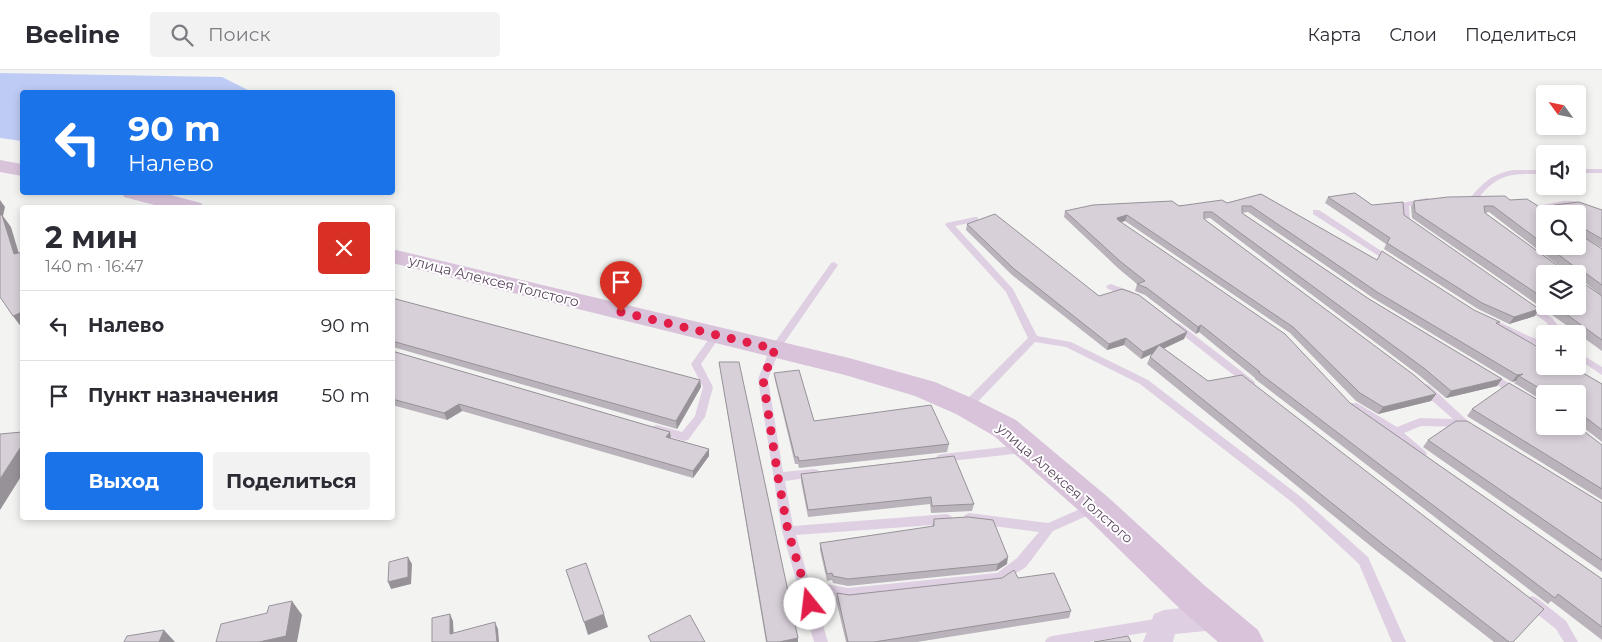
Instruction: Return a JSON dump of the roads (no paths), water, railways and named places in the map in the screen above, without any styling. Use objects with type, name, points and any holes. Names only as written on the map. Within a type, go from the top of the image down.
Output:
[{"type":"street","points":[[0,166],[20,170]]},
{"type":"street","points":[[143,195],[182,205]]},
{"type":"street","name":"улица Алексея Толстого","points":[[395,257],[859,370],[925,390],[966,407],[1005,428],[1097,507],[1245,642]]},
{"type":"street","points":[[1161,633],[1216,617]]},
{"type":"lane","points":[[1586,171],[1602,170]]},
{"type":"lane","points":[[1454,199],[1473,199],[1490,179],[1507,172],[1536,172]]},
{"type":"lane","points":[[1422,232],[1406,220],[1405,205],[1435,200]]},
{"type":"lane","points":[[1554,205],[1563,203],[1584,205]]},
{"type":"lane","points":[[1586,206],[1602,215]]},
{"type":"lane","points":[[1316,212],[1399,265]]},
{"type":"lane","points":[[975,220],[949,225],[1010,291],[1033,340]]},
{"type":"lane","points":[[821,642],[788,531],[763,379],[775,349],[834,265]]},
{"type":"lane","points":[[1111,287],[1141,298]]},
{"type":"lane","points":[[1518,298],[1549,320],[1553,325]]},
{"type":"lane","points":[[1165,316],[1258,390]]},
{"type":"lane","points":[[1481,317],[1536,341]]},
{"type":"lane","points":[[646,426],[684,437],[700,417],[708,387],[696,364],[716,335]]},
{"type":"lane","points":[[966,407],[1033,340]]},
{"type":"lane","points":[[1033,340],[1068,344],[1144,382],[1297,500],[1364,560],[1399,642]]},
{"type":"lane","points":[[1586,361],[1602,372]]},
{"type":"lane","points":[[1478,368],[1528,399]]},
{"type":"lane","points":[[1396,432],[1420,422],[1468,424],[1415,379]]},
{"type":"lane","points":[[1345,398],[1352,405],[1396,432],[1432,461]]},
{"type":"lane","points":[[932,460],[1029,449]]},
{"type":"lane","points":[[778,477],[826,472]]},
{"type":"lane","points":[[805,586],[848,594],[1000,578],[1022,563],[1049,528],[1097,507]]},
{"type":"lane","points":[[788,531],[967,517],[1049,528]]},
{"type":"lane","points":[[1522,595],[1561,625],[1571,642]]},
{"type":"lane","points":[[1052,642],[1161,633]]}]
